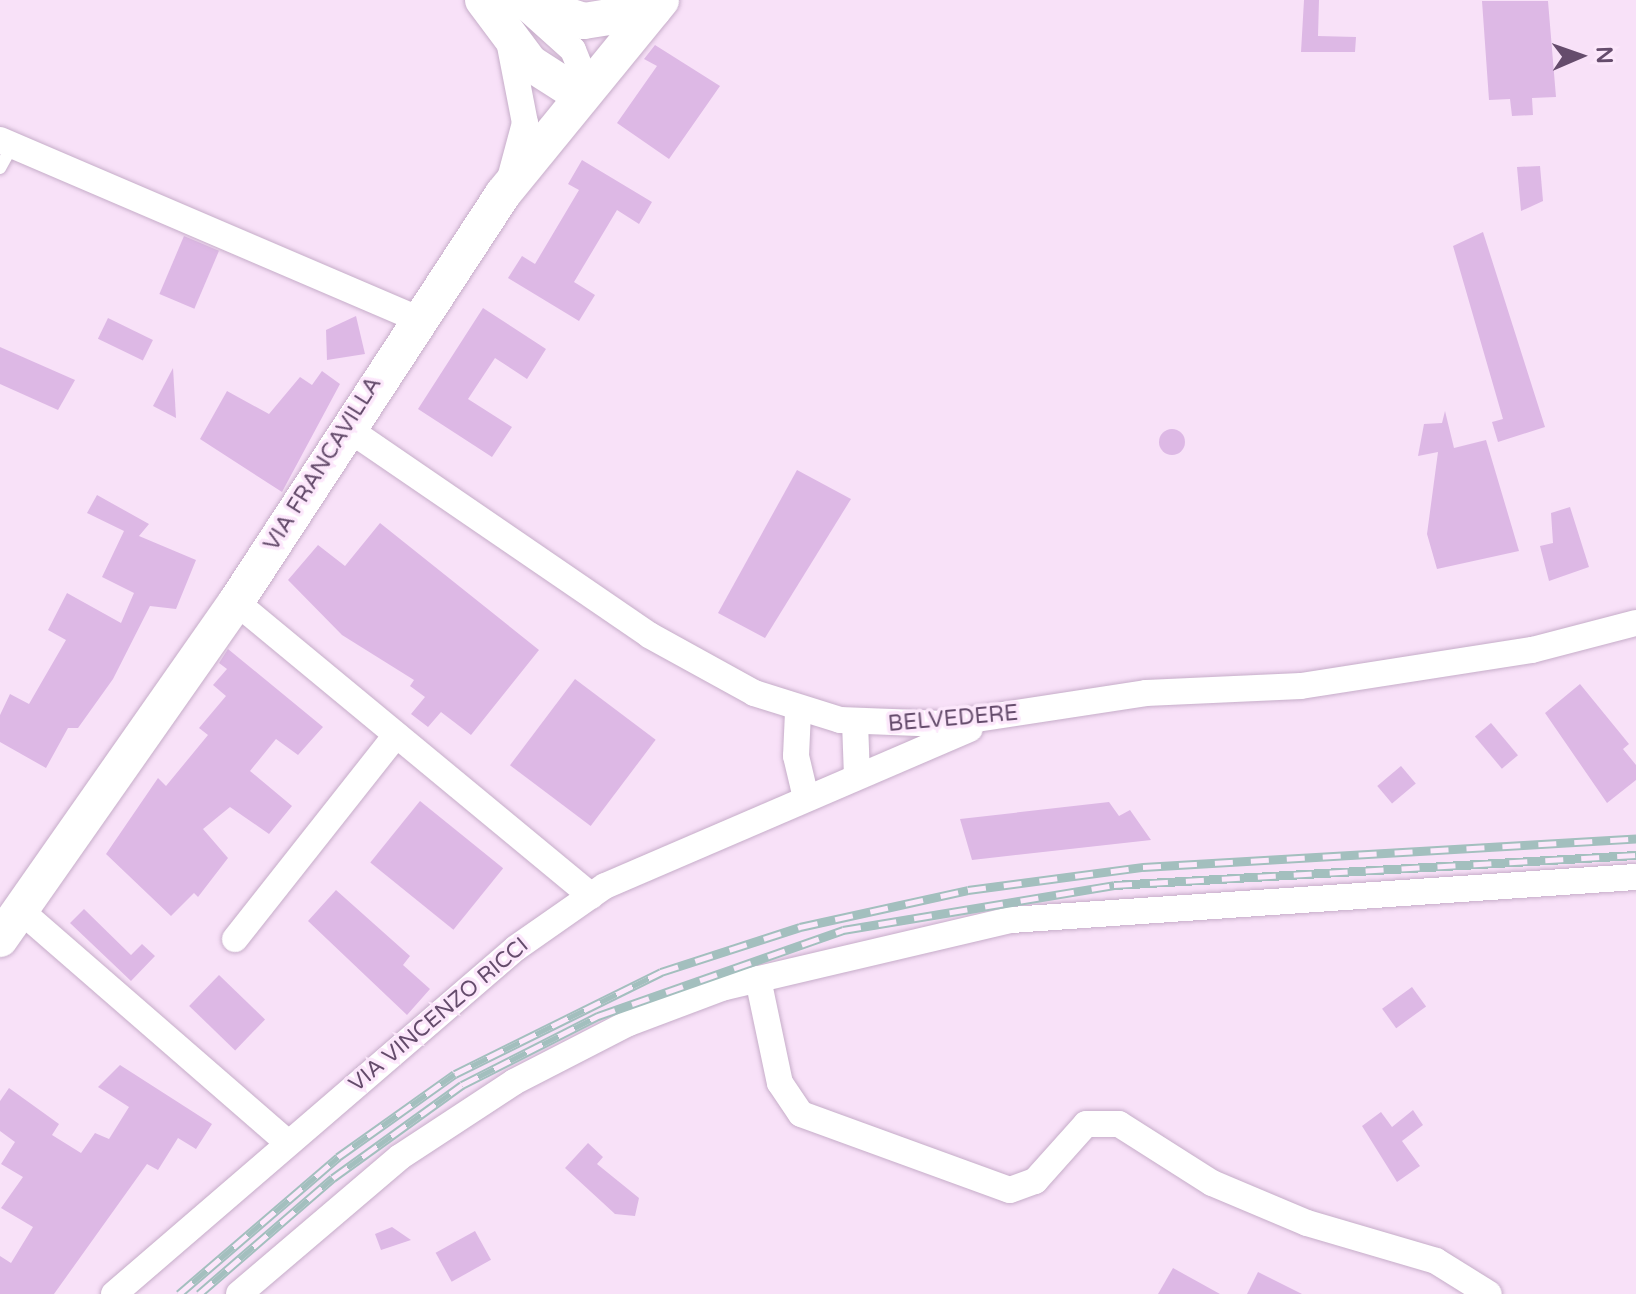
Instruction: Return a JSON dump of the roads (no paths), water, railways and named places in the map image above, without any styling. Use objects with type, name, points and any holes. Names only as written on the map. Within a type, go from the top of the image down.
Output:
[{"type":"street","points":[[506,7],[584,21],[657,5]]},
{"type":"street","name":"VIA FRANCAVILLA","points":[[11,913],[236,602],[416,318],[503,194],[657,5]]},
{"type":"street","points":[[506,7],[552,81],[588,87]]},
{"type":"street","points":[[503,194],[525,123],[506,7]]},
{"type":"street","points":[[4,151],[416,318]]},
{"type":"street","name":"BELVEDERE","points":[[347,428],[649,635],[798,712],[855,722],[892,727],[996,718],[1146,693],[1301,686],[1532,650],[1636,623]]},
{"type":"street","points":[[236,602],[591,896]]},
{"type":"street","points":[[798,712],[796,756],[806,798]]},
{"type":"street","name":"VIA VINCENZO RICCI","points":[[114,1294],[516,948],[591,896],[806,798],[996,718]]},
{"type":"street","points":[[855,722],[857,776]]},
{"type":"street","points":[[235,939],[396,735]]},
{"type":"street","points":[[239,1294],[400,1157],[514,1082],[666,1008],[758,979],[1011,920],[1636,877]]},
{"type":"street","points":[[11,913],[287,1142]]},
{"type":"street","points":[[758,979],[780,1083],[801,1114],[1010,1190],[1035,1181],[1086,1124],[1119,1124],[1212,1183],[1307,1223],[1436,1261],[1489,1294]]},
{"type":"railway","points":[[179,1294],[338,1157],[455,1074],[661,972],[800,927],[968,890],[1143,867],[1636,839]]},
{"type":"railway","points":[[199,1294],[333,1178],[462,1085],[598,1016],[843,930],[1114,885],[1636,855]]}]
